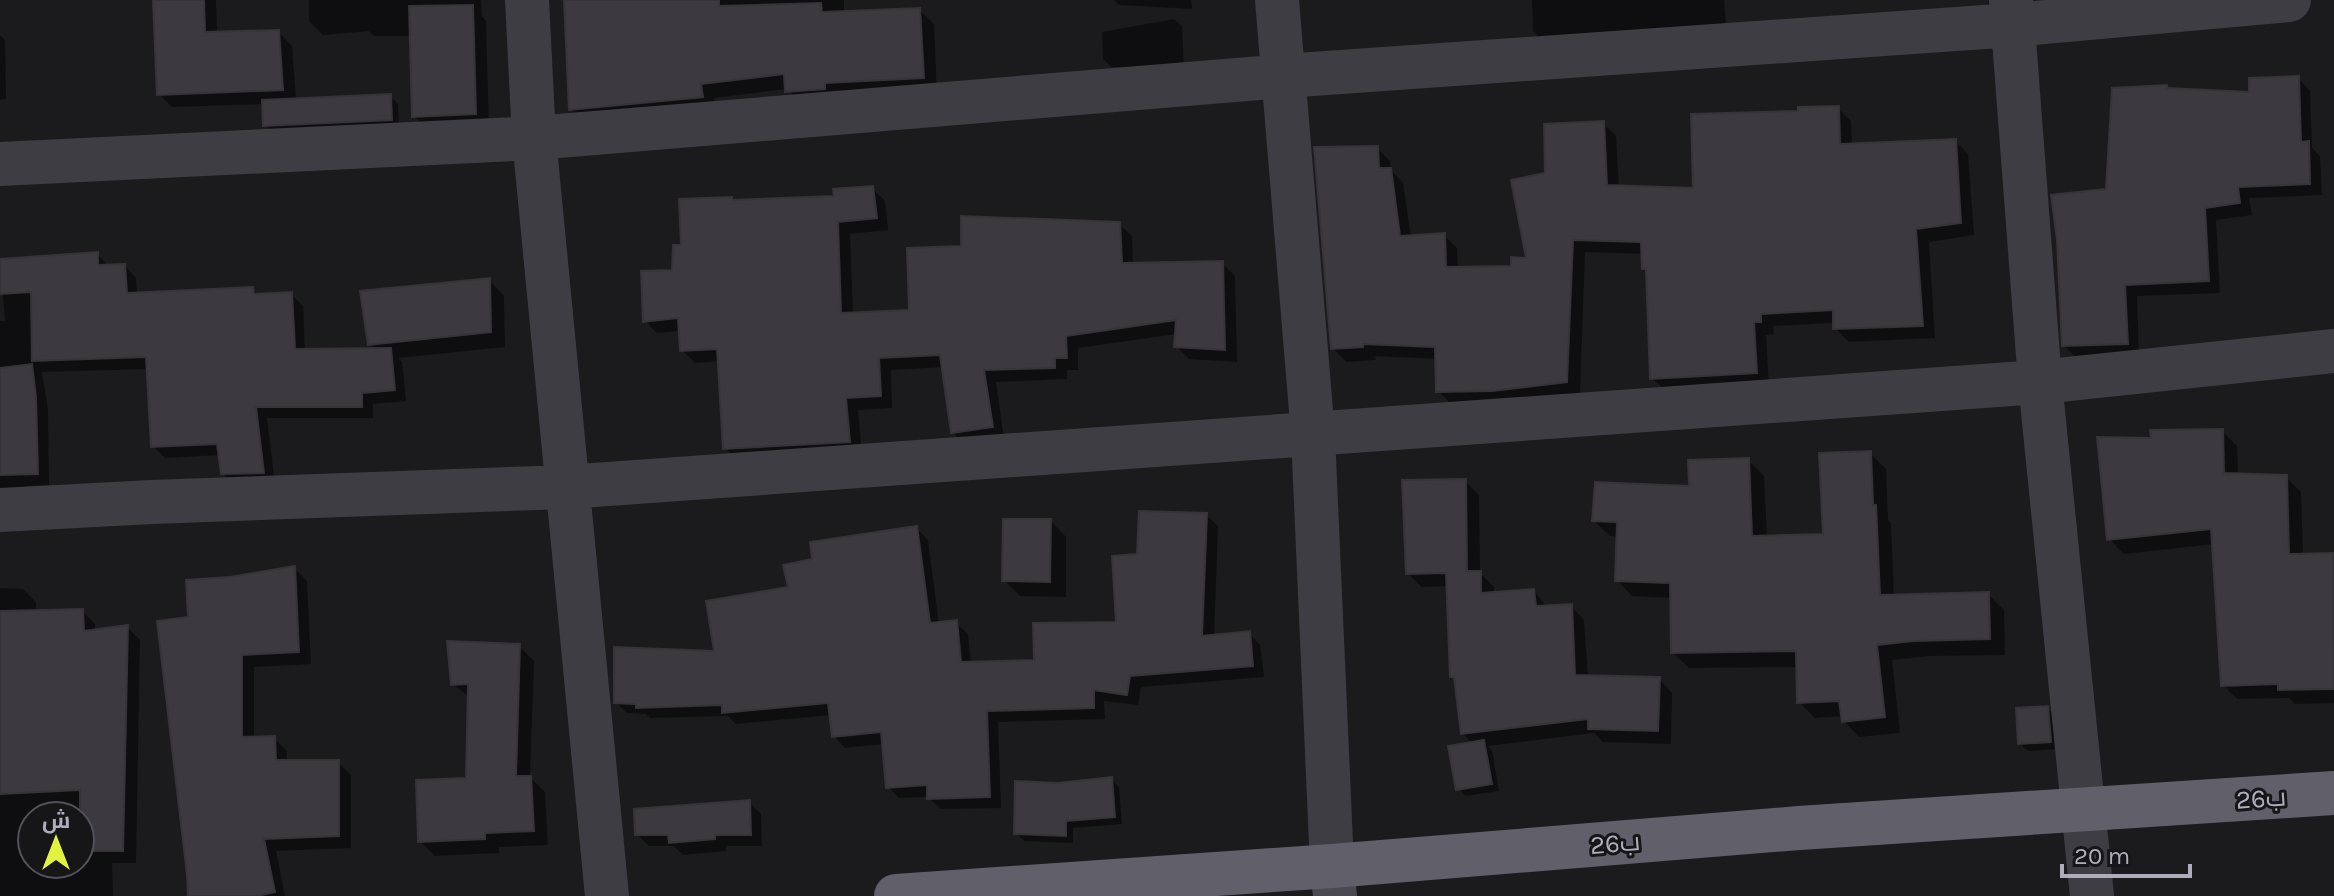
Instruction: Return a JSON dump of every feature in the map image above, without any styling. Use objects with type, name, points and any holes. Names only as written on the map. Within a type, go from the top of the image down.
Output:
[{"type":"highway","name":"26ب","points":[[896,896],[1333,881],[1799,828],[2334,793]]},
{"type":"street","points":[[527,0],[534,138],[607,896]]},
{"type":"street","points":[[1277,0],[1313,435],[1333,881]]},
{"type":"street","points":[[0,164],[534,138],[2012,12],[2289,0]]},
{"type":"street","points":[[2012,12],[2040,382],[2092,896]]},
{"type":"street","points":[[0,510],[566,487],[2040,382],[2334,351]]},
{"type":"building","points":[[153,0],[204,0],[205,32],[279,30],[283,90],[157,95]]},
{"type":"building","points":[[564,0],[719,0],[719,6],[821,3],[822,12],[920,8],[924,78],[825,83],[825,89],[785,92],[784,74],[701,84],[703,97],[569,110]]},
{"type":"building","points":[[473,5],[476,114],[412,117],[409,6]]},
{"type":"building","points":[[2299,76],[2301,142],[2309,141],[2310,184],[2238,187],[2240,203],[2205,208],[2209,281],[2125,285],[2128,344],[2062,346],[2057,240],[2051,195],[2106,189],[2112,88],[2167,85],[2167,88],[2249,92],[2249,78]]},
{"type":"building","points":[[391,94],[392,120],[263,126],[262,100]]},
{"type":"building","points":[[1839,106],[1840,144],[1956,139],[1961,223],[1916,229],[1923,326],[1833,329],[1833,310],[1761,314],[1761,322],[1754,322],[1757,373],[1650,379],[1646,269],[1642,269],[1641,242],[1573,240],[1567,382],[1492,391],[1436,392],[1435,347],[1363,344],[1363,347],[1331,349],[1314,147],[1378,146],[1379,168],[1391,168],[1400,236],[1445,233],[1446,267],[1511,266],[1511,257],[1526,258],[1511,180],[1545,173],[1544,124],[1604,121],[1607,185],[1693,188],[1691,114],[1798,111],[1798,107]]},
{"type":"building","points":[[873,186],[877,218],[838,222],[841,313],[909,310],[907,248],[961,246],[961,216],[1120,222],[1122,263],[1223,261],[1225,350],[1174,347],[1176,320],[1066,336],[1067,358],[1055,358],[1055,368],[984,370],[993,427],[951,433],[940,355],[879,358],[881,396],[846,398],[850,442],[723,449],[717,349],[680,351],[678,318],[643,322],[641,271],[672,270],[673,245],[681,245],[679,199],[834,196],[833,189]]},
{"type":"building","points":[[98,252],[98,265],[125,264],[127,293],[253,287],[254,294],[292,292],[295,349],[391,348],[395,390],[362,393],[362,407],[256,407],[264,473],[221,474],[217,444],[151,447],[146,357],[32,361],[31,292],[0,294],[0,259]]},
{"type":"building","points":[[490,278],[491,332],[368,345],[360,291]]},
{"type":"building","points":[[32,364],[38,474],[0,475],[0,368]]},
{"type":"building","points":[[2223,429],[2224,473],[2287,475],[2289,554],[2333,553],[2334,689],[2278,690],[2278,684],[2221,686],[2211,529],[2107,540],[2097,437],[2151,438],[2150,430]]},
{"type":"building","points":[[1871,451],[1880,595],[1989,592],[1990,639],[1877,645],[1885,717],[1842,722],[1839,701],[1797,703],[1796,651],[1671,653],[1670,583],[1615,581],[1617,522],[1592,521],[1595,482],[1689,486],[1688,460],[1749,458],[1752,536],[1823,534],[1819,453]]},
{"type":"building","points":[[1466,479],[1467,571],[1481,571],[1481,593],[1534,589],[1536,606],[1572,604],[1575,675],[1660,677],[1658,731],[1588,729],[1588,719],[1461,734],[1454,677],[1450,677],[1446,573],[1406,574],[1402,480]]},
{"type":"building","points":[[1139,511],[1207,513],[1202,636],[1250,631],[1253,666],[1130,676],[1127,695],[1094,690],[1094,708],[987,711],[990,797],[927,799],[927,785],[886,788],[881,732],[832,737],[828,703],[722,713],[722,705],[636,708],[636,704],[614,703],[614,647],[714,651],[706,601],[788,587],[783,565],[812,559],[810,542],[917,526],[930,623],[957,620],[961,662],[1034,660],[1033,623],[1116,622],[1112,556],[1137,554]]},
{"type":"building","points":[[1003,519],[1051,519],[1050,582],[1002,581]]},
{"type":"building","points":[[295,566],[299,652],[242,655],[242,737],[275,736],[276,760],[339,760],[339,836],[264,839],[275,892],[257,896],[188,896],[157,621],[188,617],[186,580],[230,577]]},
{"type":"building","points":[[83,609],[84,631],[128,625],[123,851],[96,851],[96,800],[80,800],[80,790],[0,794],[0,611]]},
{"type":"building","points":[[447,641],[520,644],[516,776],[531,776],[534,831],[485,833],[485,839],[418,842],[416,780],[466,778],[468,684],[451,685]]},
{"type":"building","points":[[2048,706],[2051,742],[2018,744],[2016,708]]},
{"type":"building","points":[[1484,740],[1492,784],[1456,790],[1448,746]]},
{"type":"building","points":[[1112,777],[1115,817],[1066,821],[1066,836],[1014,834],[1015,781],[1058,783]]},
{"type":"building","points":[[750,800],[751,835],[715,835],[715,839],[669,843],[668,835],[635,835],[634,809]]}]
